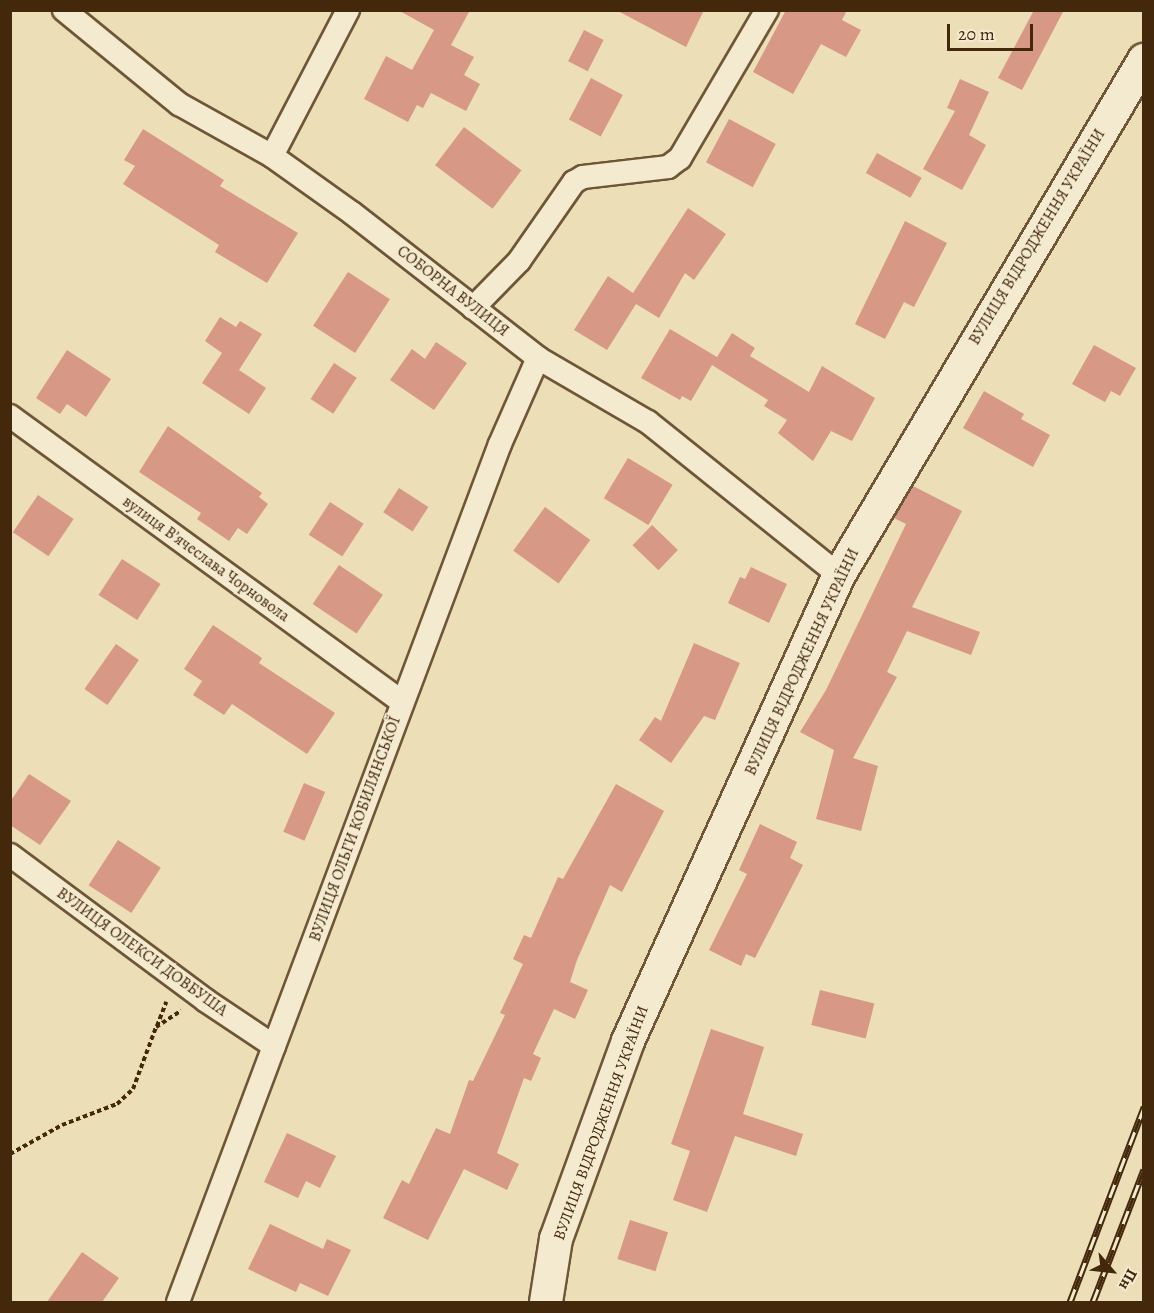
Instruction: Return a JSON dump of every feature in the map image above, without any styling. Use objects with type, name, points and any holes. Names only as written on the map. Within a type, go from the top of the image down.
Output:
[{"type":"street","name":"СОБОРНА ВУЛИЦЯ","points":[[64,10],[179,104],[272,156],[352,213],[538,358],[648,422],[839,575]]},
{"type":"street","points":[[272,156],[348,10]]},
{"type":"street","points":[[473,308],[519,261],[574,182],[583,177],[668,167],[680,158],[767,10]]},
{"type":"street","name":"ВУЛИЦЯ ВІДРОДЖЕННЯ УКРАЇНИ","points":[[546,1302],[556,1239],[628,1041],[839,575],[1143,60]]},
{"type":"street","name":"ВУЛИЦЯ ОЛЬГИ КОБИЛЯНСЬКОЇ","points":[[178,1302],[500,444],[538,358]]},
{"type":"street","name":"вулиця Вʼячеслава Чорновола","points":[[10,416],[402,702]]},
{"type":"street","name":"ВУЛИЦЯ ОЛЕКСИ ДОВБУША","points":[[10,855],[205,1000],[274,1046]]},
{"type":"path","points":[[10,1154],[62,1125],[117,1104],[133,1089],[156,1027],[205,1000]]},
{"type":"building","points":[[398,10],[470,10],[451,45],[474,57],[464,75],[480,84],[466,111],[431,93],[423,108],[417,105],[408,122],[364,99],[386,56],[412,70],[434,30]]},
{"type":"building","points":[[616,10],[704,10],[686,47]]},
{"type":"building","points":[[786,10],[847,10],[842,20],[861,30],[846,57],[821,44],[793,94],[753,72]]},
{"type":"building","points":[[1034,10],[1064,10],[1022,90],[998,78]]},
{"type":"building","points":[[584,30],[604,40],[588,71],[568,61]]},
{"type":"building","points":[[591,78],[623,95],[601,136],[569,119]]},
{"type":"building","points":[[960,79],[989,92],[969,135],[986,145],[962,190],[923,169],[955,111],[947,108]]},
{"type":"building","points":[[729,119],[776,144],[753,187],[706,162]]},
{"type":"building","points":[[464,127],[522,170],[493,209],[435,165]]},
{"type":"building","points":[[143,129],[224,180],[220,186],[298,233],[267,283],[215,252],[219,245],[123,184],[135,166],[124,160]]},
{"type":"building","points":[[877,153],[922,178],[910,198],[866,173]]},
{"type":"building","points":[[688,208],[726,234],[694,280],[685,273],[659,318],[636,304],[607,350],[574,330],[608,276],[633,293]]},
{"type":"building","points":[[905,221],[947,243],[914,307],[904,302],[885,339],[855,324]]},
{"type":"building","points":[[348,272],[390,299],[355,353],[313,326]]},
{"type":"building","points":[[220,317],[236,327],[240,321],[262,334],[239,370],[266,388],[249,414],[202,383],[222,353],[205,341]]},
{"type":"building","points":[[670,329],[717,357],[732,333],[755,348],[750,356],[809,392],[822,366],[875,398],[852,441],[831,431],[813,461],[778,433],[787,420],[764,406],[768,400],[712,365],[691,401],[682,396],[680,400],[641,378]]},
{"type":"building","points":[[436,342],[467,363],[434,410],[390,380],[412,349],[425,359]]},
{"type":"building","points":[[1094,345],[1136,368],[1120,396],[1111,391],[1105,402],[1072,384]]},
{"type":"building","points":[[67,350],[111,379],[86,417],[67,404],[60,414],[36,398]]},
{"type":"building","points":[[334,363],[357,378],[333,414],[311,399]]},
{"type":"building","points":[[984,391],[1024,414],[1021,419],[1050,435],[1033,467],[963,428]]},
{"type":"building","points":[[168,426],[262,493],[259,497],[268,504],[247,534],[238,528],[229,541],[197,519],[201,513],[139,472]]},
{"type":"building","points":[[628,458],[673,485],[648,525],[604,498]]},
{"type":"building","points":[[913,486],[962,511],[912,607],[980,632],[971,655],[907,631],[887,672],[897,677],[853,758],[878,766],[861,831],[816,819],[834,750],[800,732],[826,690],[906,524],[894,518]]},
{"type":"building","points":[[399,488],[428,507],[413,531],[383,512]]},
{"type":"building","points":[[38,495],[74,519],[48,556],[13,532]]},
{"type":"building","points":[[330,502],[364,524],[342,556],[309,535]]},
{"type":"building","points":[[545,507],[590,540],[559,584],[513,551]]},
{"type":"building","points":[[652,525],[678,550],[658,570],[633,545]]},
{"type":"building","points":[[122,559],[161,584],[137,620],[99,595]]},
{"type":"building","points":[[339,565],[383,595],[357,634],[313,604]]},
{"type":"building","points":[[751,567],[787,584],[769,623],[728,603],[740,577],[745,579]]},
{"type":"building","points":[[213,625],[262,658],[259,663],[335,713],[307,754],[232,704],[224,715],[193,695],[202,681],[184,669]]},
{"type":"building","points":[[694,643],[740,663],[715,720],[704,716],[671,763],[639,740],[655,717],[661,721]]},
{"type":"building","points":[[116,644],[139,660],[107,705],[84,689]]},
{"type":"building","points":[[29,774],[71,801],[40,845],[10,825],[10,802]]},
{"type":"building","points":[[304,783],[325,792],[304,841],[283,832]]},
{"type":"building","points":[[616,784],[664,811],[622,892],[610,885],[577,960],[570,982],[588,990],[575,1019],[554,1009],[533,1054],[541,1058],[531,1081],[524,1078],[497,1153],[519,1164],[507,1190],[464,1169],[428,1240],[383,1218],[402,1180],[409,1184],[436,1128],[450,1134],[469,1080],[473,1081],[505,1015],[500,1013],[523,964],[513,959],[524,935],[531,938],[558,877],[563,879]]},
{"type":"building","points":[[760,824],[797,842],[790,858],[803,865],[755,958],[746,954],[741,966],[709,950],[747,874],[739,870]]},
{"type":"building","points":[[118,840],[161,868],[131,913],[89,885]]},
{"type":"building","points":[[820,990],[874,1004],[866,1038],[811,1025]]},
{"type":"building","points":[[711,1029],[764,1047],[743,1114],[803,1134],[796,1156],[735,1136],[707,1212],[673,1200],[690,1151],[671,1144]]},
{"type":"building","points":[[287,1133],[336,1156],[320,1188],[306,1181],[298,1198],[264,1182]]},
{"type":"building","points":[[630,1220],[668,1232],[655,1271],[617,1259]]},
{"type":"building","points":[[270,1224],[323,1249],[327,1239],[351,1250],[328,1296],[300,1283],[296,1292],[248,1269]]},
{"type":"building","points":[[82,1252],[119,1278],[102,1302],[47,1302]]},
{"type":"railway","points":[[1070,1302],[1144,1107]]},
{"type":"railway","points":[[1093,1302],[1144,1169]]}]
